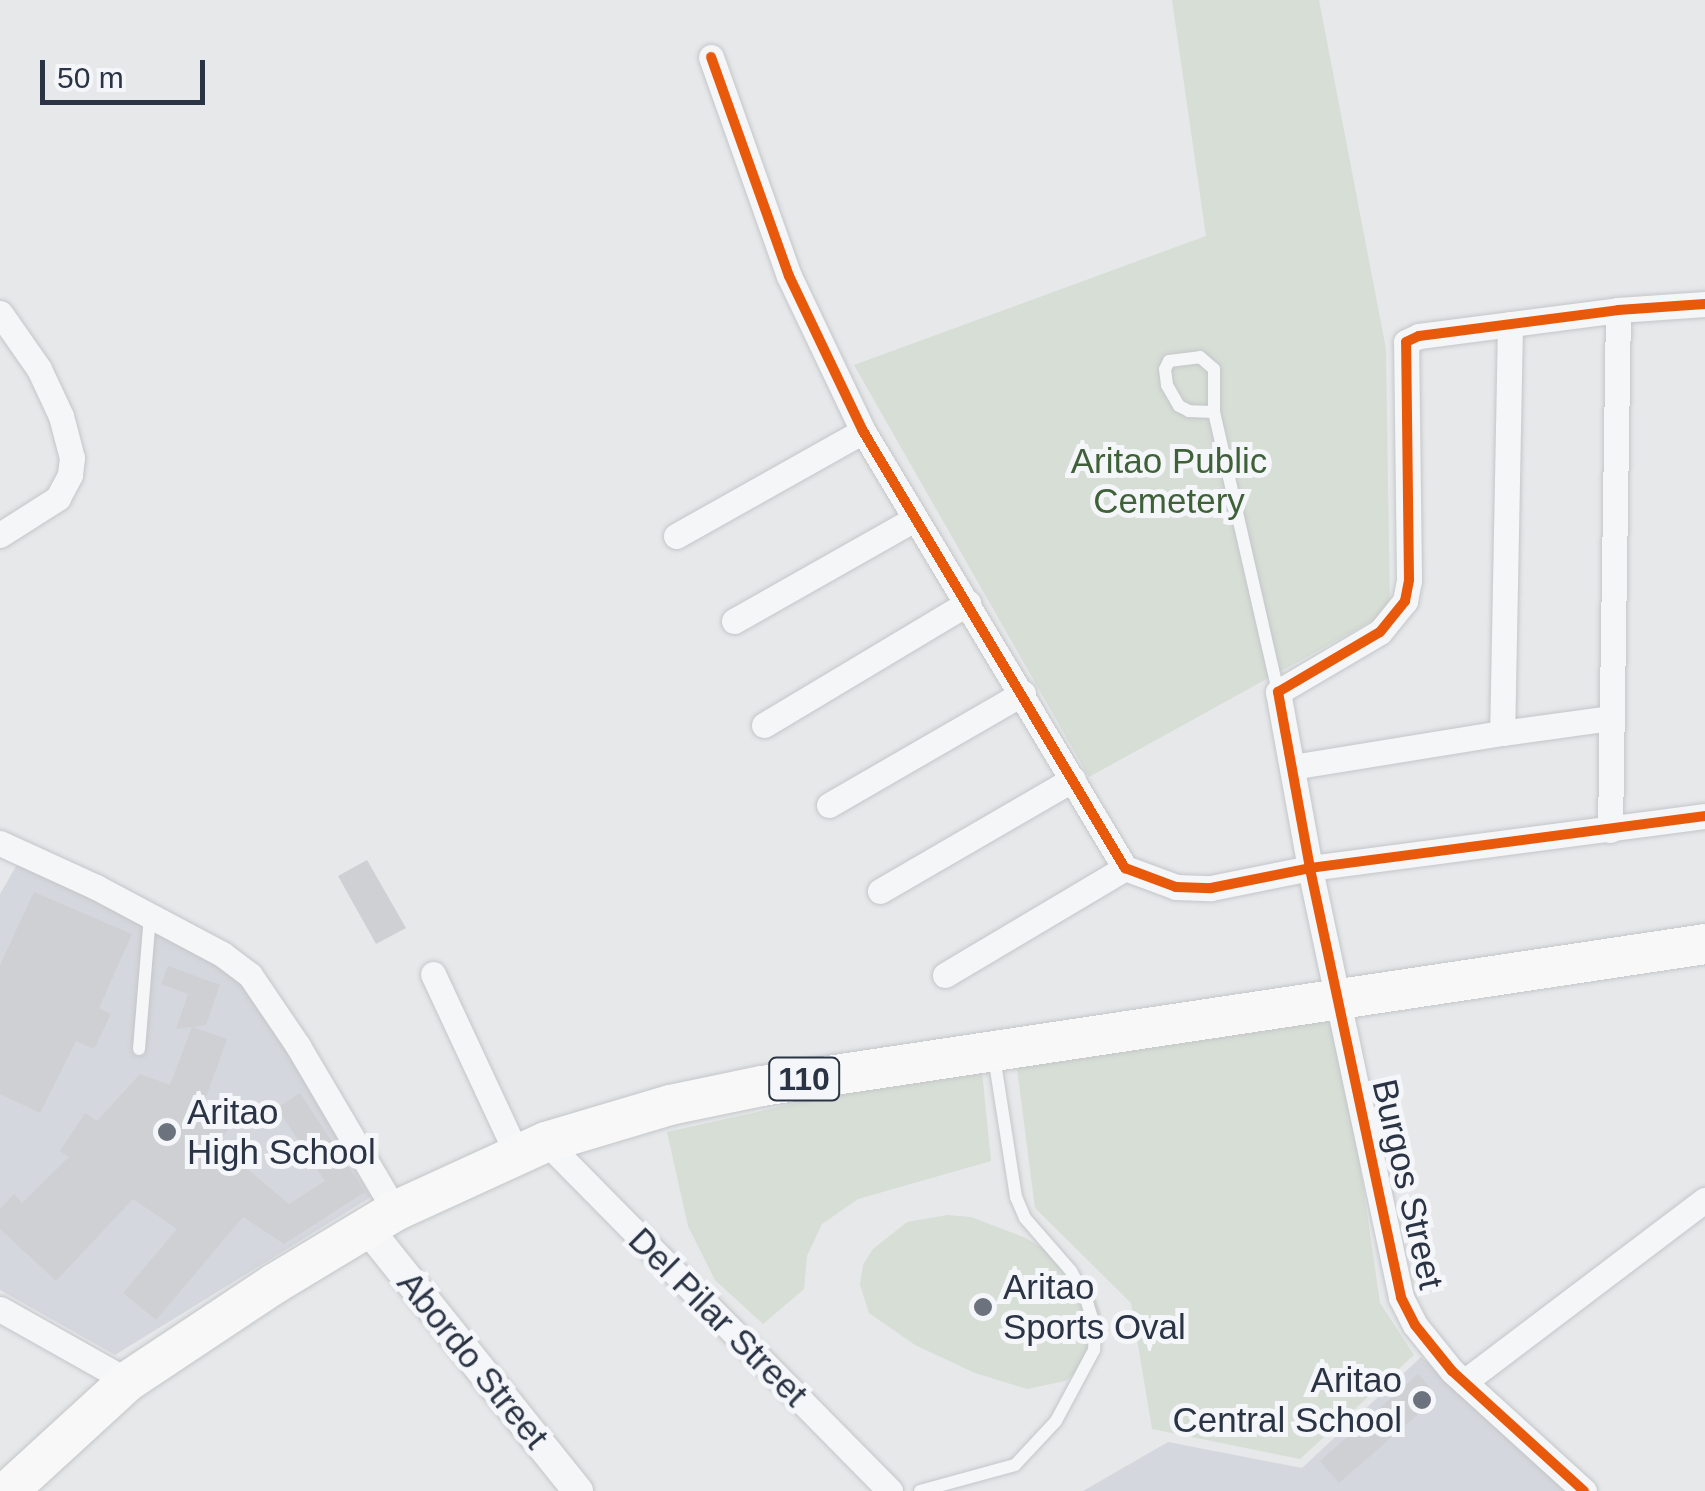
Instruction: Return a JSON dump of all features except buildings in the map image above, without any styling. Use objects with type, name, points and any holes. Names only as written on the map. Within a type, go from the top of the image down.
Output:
[{"type":"main road","name":"110","points":[[8,1491],[128,1380],[382,1220],[532,1148],[670,1105],[993,1049],[1705,944]]},
{"type":"street","points":[[711,57],[789,276],[863,431],[1125,868],[1176,887],[1211,888],[1310,868],[1705,816]]},
{"type":"street","points":[[1278,692],[1380,632],[1404,601],[1409,580],[1404,344],[1419,336],[1618,310],[1705,304]]},
{"type":"street","points":[[1610,830],[1618,310]]},
{"type":"street","points":[[0,313],[39,369],[61,416],[72,458],[70,475],[58,498],[0,535]]},
{"type":"street","points":[[1502,733],[1510,324]]},
{"type":"street","points":[[676,536],[863,431]]},
{"type":"street","points":[[734,621],[914,519]]},
{"type":"street","points":[[764,725],[968,603]]},
{"type":"street","name":"Burgos Street","points":[[1278,692],[1310,868],[1397,1286],[1415,1324],[1464,1382],[1584,1491]]},
{"type":"street","points":[[828,805],[1022,693]]},
{"type":"street","points":[[1292,767],[1610,718]]},
{"type":"street","points":[[880,892],[1073,779]]},
{"type":"street","points":[[0,844],[150,916],[222,954],[250,975],[298,1046],[382,1220]]},
{"type":"street","points":[[945,975],[1125,868]]},
{"type":"street","name":"Del Pilar Street","points":[[432,974],[532,1148],[890,1491]]},
{"type":"street","points":[[1464,1382],[1705,1200]]},
{"type":"street","name":"Abordo Street","points":[[382,1220],[578,1491]]},
{"type":"street","points":[[0,1309],[128,1380]]},
{"type":"lane","points":[[1214,412],[1188,411],[1180,406],[1166,385],[1164,370],[1169,361],[1200,358],[1210,364],[1216,385],[1214,412],[1278,692]]},
{"type":"lane","points":[[139,1050],[150,916]]},
{"type":"lane","points":[[920,1491],[1016,1465],[1056,1420],[1094,1350],[1095,1328],[1087,1301],[1071,1271],[1025,1218],[1016,1197],[993,1049]]},
{"type":"shaded area","name":"Aritao High School","points":[[19,861],[239,969],[371,1197],[115,1355],[0,1290],[0,894]]},
{"type":"shaded area","name":"Aritao Central School","points":[[1421,1357],[1571,1491],[1083,1491],[1168,1442],[1302,1468]]},
{"type":"green space","name":"Aritao Public Cemetery","points":[[1172,0],[1319,0],[1386,349],[1390,611],[1089,777],[854,365],[1206,236]]},
{"type":"green space","points":[[1337,1005],[1380,1303],[1414,1355],[1300,1459],[1152,1429],[1131,1303],[1035,1208],[1016,1061]]},
{"type":"green space","points":[[981,1062],[991,1161],[858,1199],[822,1224],[807,1256],[804,1289],[763,1324],[715,1280],[688,1226],[667,1132]]},
{"type":"green space","name":"Aritao Sports Oval","points":[[948,1215],[971,1217],[1026,1238],[1074,1268],[1093,1291],[1101,1313],[1099,1336],[1081,1369],[1065,1381],[1027,1389],[975,1373],[915,1345],[869,1313],[860,1285],[863,1265],[873,1249],[907,1222]]},
{"type":"cycle path","points":[[711,57],[789,276],[863,431],[1125,868],[1176,887],[1211,888],[1310,868],[1705,816]]},
{"type":"cycle path","points":[[1584,1491],[1452,1371],[1415,1325],[1401,1297],[1310,868],[1278,692],[1380,632],[1405,601],[1409,580],[1406,342],[1419,336],[1618,310],[1705,304]]},
{"type":"place","name":"Aritao High School","points":[[167,1132]]},
{"type":"place","name":"Aritao Sports Oval","points":[[983,1307]]},
{"type":"place","name":"Aritao Central School","points":[[1422,1400]]}]
